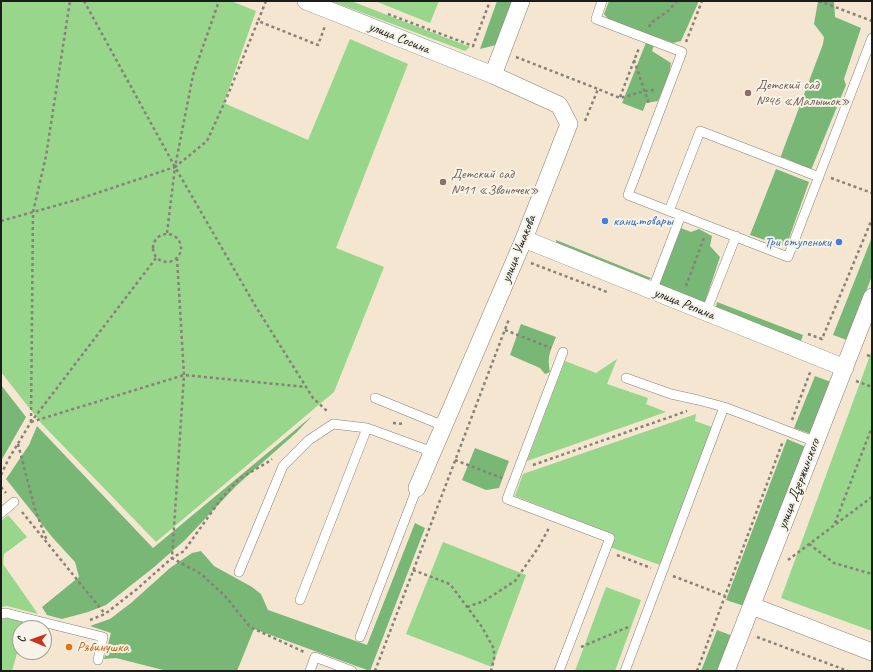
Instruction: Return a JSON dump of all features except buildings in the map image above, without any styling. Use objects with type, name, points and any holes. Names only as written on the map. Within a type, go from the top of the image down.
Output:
[{"type":"street","name":"улица Сосина","points":[[306,1],[493,75]]},
{"type":"street","points":[[493,75],[521,1]]},
{"type":"street","name":"улица Ушакова","points":[[417,488],[524,239],[569,124],[559,105],[493,75]]},
{"type":"street","name":"улица Репина","points":[[524,239],[706,312],[850,374]]},
{"type":"street","name":"улица Дзержинского","points":[[726,671],[816,442],[850,374],[872,297]]},
{"type":"street","points":[[752,606],[872,652]]},
{"type":"lane","points":[[602,1],[596,19],[682,52],[628,195],[788,257],[872,38]]},
{"type":"lane","points":[[669,210],[700,132],[820,175]]},
{"type":"lane","points":[[652,291],[681,215]]},
{"type":"lane","points":[[706,312],[736,236]]},
{"type":"lane","points":[[559,671],[610,538],[507,499],[563,352]]},
{"type":"lane","points":[[626,378],[671,394],[724,407],[816,442]]},
{"type":"lane","points":[[375,398],[444,426]]},
{"type":"lane","points":[[625,671],[724,407]]},
{"type":"lane","points":[[239,572],[283,466],[309,440],[333,424],[367,428],[433,452]]},
{"type":"lane","points":[[300,600],[367,428]]},
{"type":"lane","points":[[360,637],[417,488]]},
{"type":"lane","points":[[1,513],[14,502]]},
{"type":"lane","points":[[1,614],[103,636],[98,660]]},
{"type":"lane","points":[[310,671],[315,657],[352,671]]},
{"type":"path","points":[[31,422],[33,212],[46,156],[70,1]]},
{"type":"path","points":[[84,1],[175,167],[256,307],[313,398]]},
{"type":"path","points":[[167,233],[175,167],[193,75],[219,1]]},
{"type":"path","points":[[382,12],[473,46],[490,1]]},
{"type":"path","points":[[668,88],[645,91],[620,98],[643,37],[651,24],[668,11],[677,1]]},
{"type":"path","points":[[682,52],[702,1]]},
{"type":"path","points":[[819,1],[872,21]]},
{"type":"path","points":[[1,221],[76,200],[175,167],[207,140],[227,97],[258,21]]},
{"type":"path","points":[[512,55],[598,89]]},
{"type":"path","points":[[634,60],[656,122]]},
{"type":"path","points":[[820,175],[872,193]]},
{"type":"path","points":[[822,339],[872,218]]},
{"type":"path","points":[[686,286],[709,226]]},
{"type":"path","points":[[167,233],[176,237],[180,242],[181,247],[177,258],[166,262],[156,258],[152,247],[157,237],[161,234],[167,233]]},
{"type":"path","points":[[1,475],[8,460],[31,422],[156,258]]},
{"type":"path","points":[[172,558],[184,375],[177,258]]},
{"type":"path","points":[[528,270],[531,263]]},
{"type":"path","points":[[375,671],[510,317]]},
{"type":"path","points":[[505,330],[563,352]]},
{"type":"path","points":[[697,671],[811,370]]},
{"type":"path","points":[[850,374],[872,387]]},
{"type":"path","points":[[31,422],[184,375],[306,387]]},
{"type":"path","points":[[518,471],[710,403]]},
{"type":"path","points":[[322,415],[327,411]]},
{"type":"path","points":[[834,525],[872,427]]},
{"type":"path","points":[[18,444],[35,509],[48,544]]},
{"type":"path","points":[[88,621],[105,614],[137,589],[172,558],[184,551],[221,499],[239,479],[273,458]]},
{"type":"path","points":[[455,460],[513,482]]},
{"type":"path","points":[[783,564],[872,497]]},
{"type":"path","points":[[14,502],[105,614]]},
{"type":"path","points":[[467,607],[484,601],[515,581],[538,548],[554,517]]},
{"type":"path","points":[[808,544],[834,563],[872,574]]},
{"type":"path","points":[[172,558],[201,574],[225,596],[250,627],[315,657]]},
{"type":"path","points":[[626,558],[726,596]]},
{"type":"path","points":[[413,570],[450,584],[482,627],[494,649],[494,660],[491,671]]},
{"type":"path","points":[[566,653],[644,620]]},
{"type":"path","points":[[754,636],[848,671]]},
{"type":"green space","points":[[1,1],[231,1],[256,11],[224,103],[308,140],[350,39],[408,64],[336,248],[384,267],[334,392],[156,542],[41,423],[1,372]]},
{"type":"green space","points":[[331,1],[351,1],[470,47],[465,51]]},
{"type":"green space","points":[[375,1],[439,1],[430,23]]},
{"type":"green space","points":[[497,1],[513,1],[496,45],[480,49]]},
{"type":"green space","points":[[609,1],[699,1],[681,41],[673,43],[657,37],[652,51],[671,63],[669,75],[658,101],[646,103],[643,111],[622,103],[649,35],[610,21],[604,14]]},
{"type":"green space","points":[[818,1],[834,1],[835,17],[861,28],[844,79],[846,85],[811,170],[785,158],[779,161],[823,44],[824,37],[814,24]]},
{"type":"green space","points":[[776,169],[809,182],[788,241],[783,245],[750,235]]},
{"type":"green space","points":[[681,228],[691,232],[699,229],[712,236],[710,246],[720,257],[704,305],[658,288]]},
{"type":"green space","points":[[872,237],[872,276],[847,340],[833,335]]},
{"type":"green space","points":[[556,240],[651,278],[646,282],[557,248]]},
{"type":"green space","points":[[717,302],[803,335],[800,344],[715,312]]},
{"type":"green space","points":[[521,324],[556,337],[550,354],[550,372],[545,374],[540,368],[510,355]]},
{"type":"green space","points":[[872,350],[872,631],[781,598]]},
{"type":"green space","points":[[617,359],[607,384],[648,398],[646,404],[666,412],[527,461],[565,361],[596,373]]},
{"type":"green space","points":[[815,376],[831,382],[811,434],[794,428]]},
{"type":"green space","points":[[1,385],[26,417],[1,461]]},
{"type":"green space","points":[[696,414],[695,421],[712,427],[660,565],[610,547],[614,535],[515,496],[523,474]]},
{"type":"green space","points":[[312,416],[297,432],[236,486],[185,540],[153,568],[106,605],[88,612],[62,619],[47,615],[42,607],[79,577],[75,562],[52,537],[6,479],[29,445],[37,426],[153,548]]},
{"type":"green space","points":[[787,439],[806,447],[744,606],[726,600]]},
{"type":"green space","points":[[475,448],[509,461],[499,488],[486,490],[462,480]]},
{"type":"green space","points":[[8,515],[27,537],[4,554],[3,564],[38,614],[7,606],[1,607],[1,521]]},
{"type":"green space","points":[[415,523],[425,528],[370,671],[254,629],[237,671],[167,671],[116,658],[104,659],[111,633],[90,626],[110,619],[131,603],[170,568],[192,553],[201,551],[214,566],[252,587],[261,594],[268,610],[367,645]]},
{"type":"green space","points":[[443,542],[526,575],[492,667],[406,634]]},
{"type":"green space","points":[[606,587],[641,600],[615,671],[575,671]]},
{"type":"green space","points":[[8,618],[15,620],[12,620],[12,660],[15,660],[12,671],[2,671],[1,619]]},
{"type":"green space","points":[[717,630],[733,636],[719,671],[701,671]]},
{"type":"place","name":"Детский сад №46 «Малышок»","points":[[748,93]]},
{"type":"place","name":"Детский сад №11 «Звоночек»","points":[[443,182]]},
{"type":"place","name":"канц.товары","points":[[605,221]]},
{"type":"place","name":"Три ступеньки","points":[[839,242]]},
{"type":"place","name":"Рябинушка","points":[[69,647]]}]
